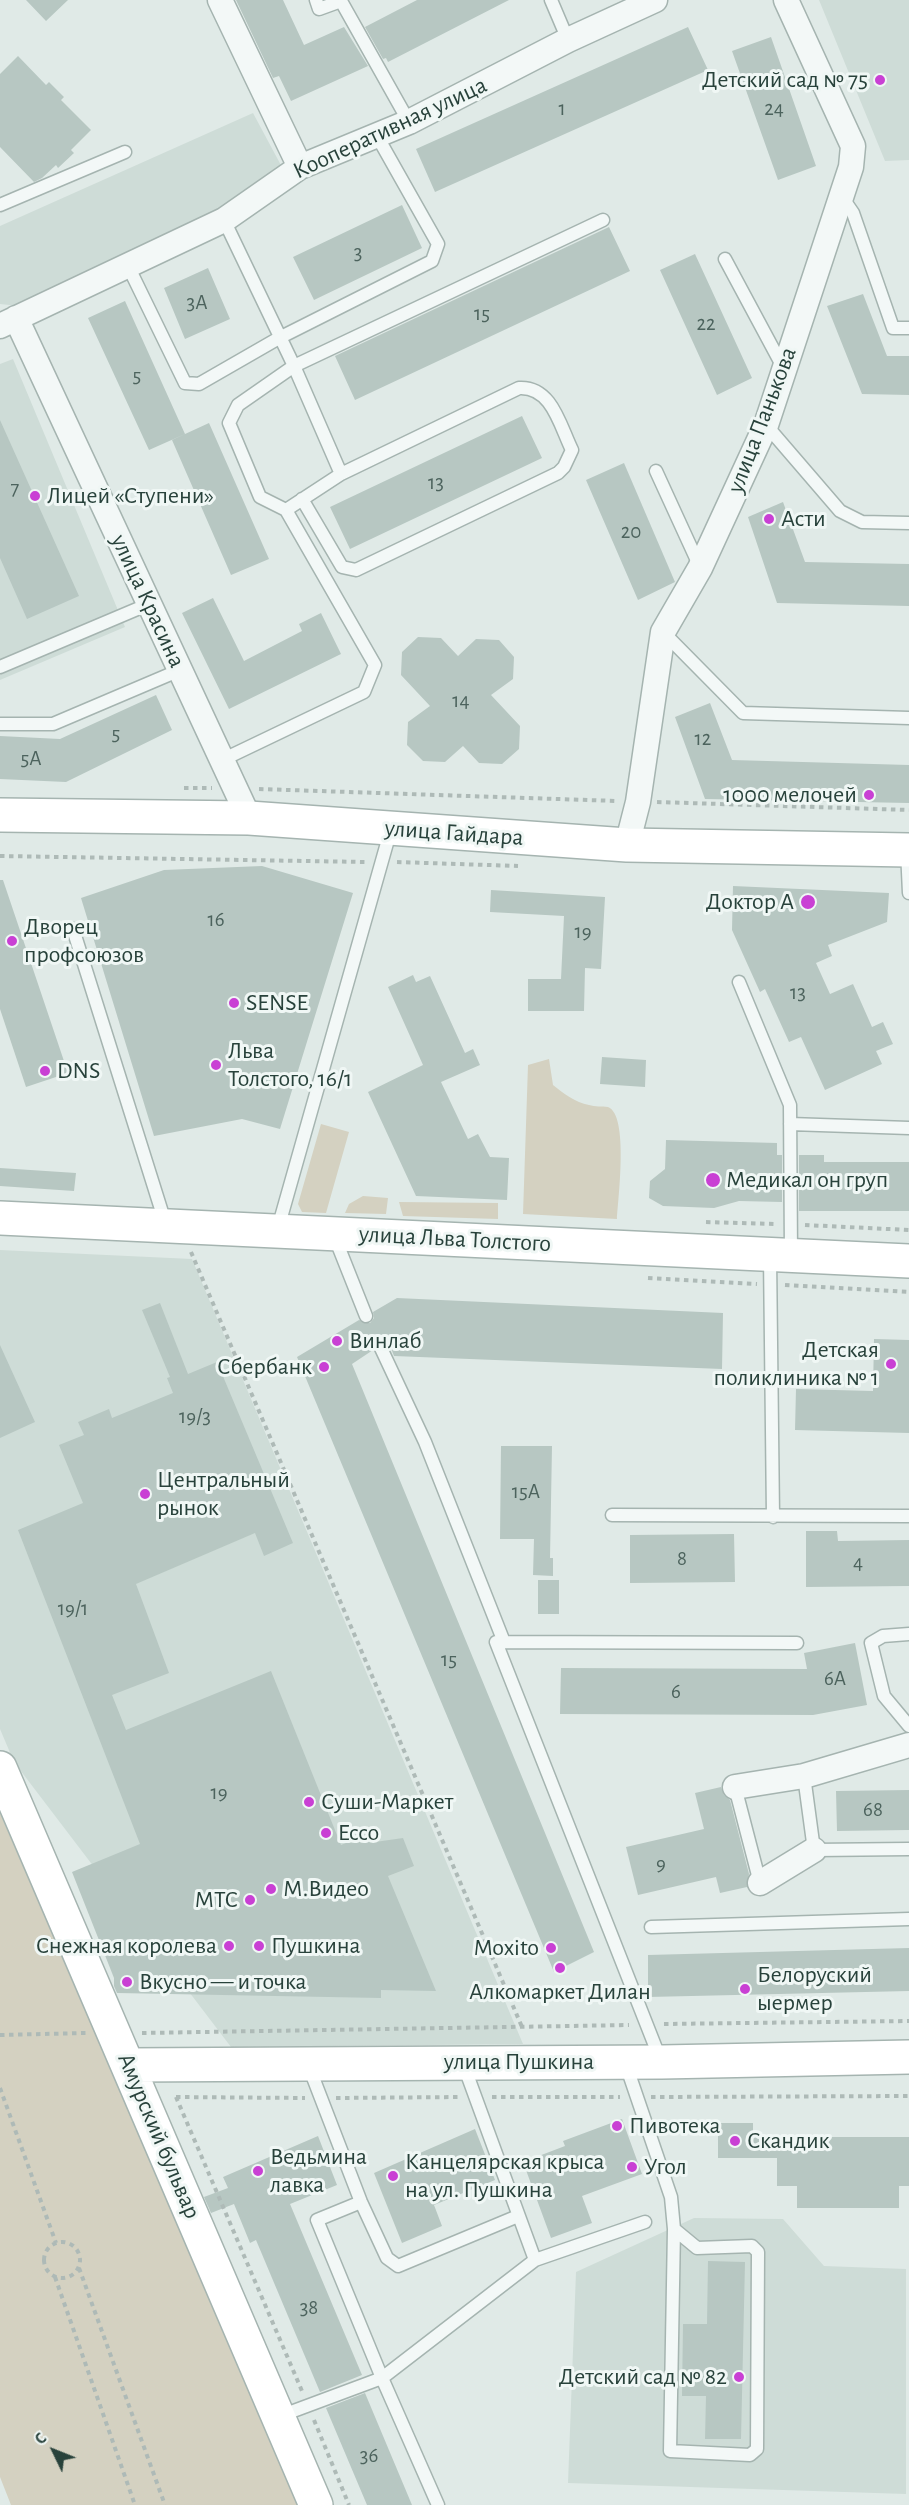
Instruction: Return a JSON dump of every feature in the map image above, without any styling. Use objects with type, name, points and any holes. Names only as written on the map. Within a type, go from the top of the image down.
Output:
[{"type":"street","points":[[220,0],[300,166]]},
{"type":"street","name":"Кооперативная улица","points":[[8,322],[224,220],[300,166],[410,122],[568,40],[655,0]]},
{"type":"street","name":"улица Панькова","points":[[627,845],[638,802],[663,632],[700,568],[766,425],[851,167],[853,146],[786,0]]},
{"type":"street","name":"улица Красина","points":[[8,322],[149,604],[249,818]]},
{"type":"street","name":"улица Гайдара","points":[[0,815],[249,818],[627,845],[908,850]]},
{"type":"street","name":"улица Льва Толстого","points":[[0,1218],[909,1261]]},
{"type":"street","points":[[735,1787],[804,1776],[909,1745]]},
{"type":"street","name":"Амурский бульвар","points":[[0,1768],[116,2033],[316,2505]]},
{"type":"street","points":[[760,1883],[814,1850]]},
{"type":"street","name":"улица Пушкина","points":[[129,2065],[307,2062],[662,2062],[909,2057]]},
{"type":"lane","points":[[316,0],[319,9],[345,1],[410,122]]},
{"type":"lane","points":[[551,0],[568,40]]},
{"type":"lane","points":[[128,266],[185,383],[199,384],[279,338],[432,261],[438,244],[376,136]]},
{"type":"lane","points":[[0,205],[125,152]]},
{"type":"lane","points":[[841,197],[853,213],[893,328],[909,328]]},
{"type":"lane","points":[[224,220],[294,366],[341,474]]},
{"type":"lane","points":[[222,760],[364,692],[375,665],[286,510],[260,498],[229,423],[238,405],[294,366],[603,220]]},
{"type":"lane","points":[[725,259],[784,370]]},
{"type":"lane","points":[[286,510],[341,474],[519,388],[538,390],[548,399],[572,450],[564,467],[558,473],[356,570],[342,567],[302,500]]},
{"type":"lane","points":[[766,425],[840,511],[862,522],[909,523]]},
{"type":"lane","points":[[656,471],[700,568]]},
{"type":"lane","points":[[0,667],[149,604]]},
{"type":"lane","points":[[663,632],[743,713],[909,718]]},
{"type":"lane","points":[[0,724],[54,724],[180,670]]},
{"type":"lane","points":[[277,1231],[392,828]]},
{"type":"lane","points":[[908,850],[909,893]]},
{"type":"lane","points":[[73,929],[166,1226]]},
{"type":"lane","points":[[739,982],[790,1105],[781,1255],[773,1517]]},
{"type":"lane","points":[[790,1124],[909,1128]]},
{"type":"lane","points":[[334,1234],[366,1317]]},
{"type":"lane","points":[[380,1346],[425,1442],[504,1642]]},
{"type":"lane","points":[[612,1515],[909,1516]]},
{"type":"lane","points":[[909,1634],[883,1636],[871,1643],[884,1696],[909,1726]]},
{"type":"lane","points":[[662,2062],[496,1642],[797,1643]]},
{"type":"lane","points":[[804,1776],[814,1850],[909,1849]]},
{"type":"lane","points":[[735,1787],[760,1883]]},
{"type":"lane","points":[[651,1927],[909,1920]]},
{"type":"lane","points":[[624,2061],[671,2197],[674,2229],[670,2451],[750,2455],[757,2449],[758,2252],[752,2246],[697,2248],[674,2229]]},
{"type":"lane","points":[[307,2062],[361,2202],[387,2258],[398,2266],[518,2216]]},
{"type":"lane","points":[[463,2063],[535,2260]]},
{"type":"lane","points":[[361,2202],[317,2220],[382,2378],[438,2505]]},
{"type":"lane","points":[[278,2416],[382,2378],[535,2260],[645,2222]]},
{"type":"path","points":[[176,788],[909,810]]},
{"type":"path","points":[[0,856],[526,866]]},
{"type":"path","points":[[190,1251],[522,2027]]},
{"type":"path","points":[[0,2035],[909,2021]]},
{"type":"path","points":[[150,2032],[350,2505]]},
{"type":"path","points":[[0,2088],[56,2243]]},
{"type":"path","points":[[176,2097],[909,2096]]},
{"type":"path","points":[[55,2277],[69,2278],[79,2268],[81,2261],[76,2248],[63,2242],[50,2247],[44,2260],[45,2267],[55,2277],[135,2505]]},
{"type":"path","points":[[79,2268],[165,2505]]},
{"type":"shaded area","name":"Детский сад № 75","points":[[819,0],[909,0],[909,160],[885,161]]},
{"type":"shaded area","points":[[253,113],[283,169],[229,212],[19,306],[0,304],[0,226]]},
{"type":"shaded area","name":"Лицей «Ступени»","points":[[13,359],[125,627],[0,680],[0,364]]},
{"type":"shaded area","points":[[549,1059],[553,1085],[579,1102],[591,1106],[608,1107],[614,1113],[618,1125],[621,1158],[617,1219],[523,1214],[528,1065]]},
{"type":"shaded area","points":[[321,1124],[349,1132],[326,1213],[302,1212],[298,1204]]},
{"type":"shaded area","points":[[363,1196],[388,1198],[386,1214],[345,1213],[349,1204]]},
{"type":"shaded area","points":[[399,1202],[498,1203],[498,1219],[403,1216]]},
{"type":"shaded area","name":"Центральный рынок","points":[[0,1250],[192,1259],[523,2044],[231,2047],[14,1762],[0,1729]]},
{"type":"shaded area","points":[[0,1813],[301,2505],[11,2505],[0,2477]]},
{"type":"shaded area","name":"Детский сад № 82","points":[[694,2218],[783,2219],[824,2266],[906,2269],[906,2494],[568,2483],[576,2272]]},
{"type":"building","points":[[26,0],[68,0],[46,21]]},
{"type":"building","points":[[236,0],[283,0],[304,45],[344,27],[368,66],[291,101],[279,76],[273,78]]},
{"type":"building","points":[[417,0],[509,0],[388,62],[386,58],[383,59],[365,27]]},
{"type":"building","points":[[688,27],[708,70],[435,192],[416,149]]},
{"type":"building","points":[[771,37],[816,166],[778,180],[732,51]]},
{"type":"building","points":[[18,56],[46,85],[49,82],[64,97],[61,100],[91,130],[71,150],[74,153],[58,168],[56,165],[34,182],[0,147],[0,74]]},
{"type":"building","points":[[402,205],[422,248],[314,300],[293,257]]},
{"type":"building","points":[[609,227],[630,271],[355,400],[335,356]]},
{"type":"building","points":[[695,254],[752,378],[717,395],[660,270]]},
{"type":"building","points":[[208,268],[230,319],[185,339],[164,288]]},
{"type":"building","points":[[863,294],[887,356],[909,356],[909,395],[862,394],[827,306]]},
{"type":"building","points":[[125,301],[185,434],[149,450],[88,318]]},
{"type":"building","points":[[522,416],[542,458],[350,549],[330,507]]},
{"type":"building","points":[[0,420],[79,596],[27,619],[0,558]]},
{"type":"building","points":[[209,423],[269,559],[231,575],[172,440]]},
{"type":"building","points":[[624,463],[675,582],[638,600],[586,480]]},
{"type":"building","points":[[783,502],[805,562],[909,564],[909,606],[777,603],[748,517]]},
{"type":"building","points":[[213,598],[244,661],[302,631],[299,624],[321,613],[341,654],[229,709],[182,613]]},
{"type":"building","points":[[418,637],[441,638],[458,656],[476,639],[499,640],[514,657],[513,679],[491,695],[520,726],[519,749],[502,764],[479,763],[463,746],[445,762],[423,761],[407,745],[408,722],[430,706],[401,675],[402,652]]},
{"type":"building","points":[[156,695],[172,730],[66,782],[0,779],[0,736],[60,739]]},
{"type":"building","points":[[710,703],[732,760],[909,765],[909,803],[705,799],[675,717]]},
{"type":"building","points":[[262,866],[353,893],[280,1129],[242,1119],[154,1136],[81,898],[164,870]]},
{"type":"building","name":"Дворец профсоюзов","points":[[0,880],[3,880],[68,1073],[26,1087],[0,1009]]},
{"type":"building","points":[[733,886],[889,893],[887,922],[828,945],[832,956],[816,963],[830,994],[853,984],[872,1027],[883,1022],[893,1044],[876,1051],[882,1064],[825,1090],[801,1037],[789,1042],[765,989],[760,992],[732,930]]},
{"type":"building","points":[[491,890],[605,897],[601,969],[585,968],[584,1011],[528,1011],[528,979],[561,979],[564,916],[490,912]]},
{"type":"building","points":[[413,975],[416,982],[430,976],[465,1053],[473,1049],[480,1065],[441,1082],[468,1139],[478,1134],[490,1157],[509,1158],[507,1200],[416,1196],[368,1092],[423,1065],[388,987]]},
{"type":"building","points":[[602,1057],[646,1060],[645,1087],[600,1084]]},
{"type":"building","points":[[666,1140],[777,1143],[777,1155],[782,1155],[782,1202],[739,1201],[714,1208],[663,1206],[649,1198],[650,1181],[665,1169]]},
{"type":"building","points":[[799,1155],[824,1155],[824,1162],[909,1162],[909,1211],[799,1211]]},
{"type":"building","points":[[0,1168],[76,1173],[74,1191],[0,1186]]},
{"type":"building","points":[[397,1298],[723,1313],[722,1369],[394,1356],[388,1340],[380,1338],[373,1342],[373,1350],[352,1364],[594,1952],[554,1972],[297,1357],[359,1320],[370,1323],[374,1318],[373,1312]]},
{"type":"building","points":[[160,1303],[188,1374],[217,1362],[293,1543],[264,1556],[255,1533],[136,1584],[169,1673],[112,1695],[126,1730],[271,1671],[341,1845],[371,1833],[375,1842],[403,1838],[414,1866],[388,1876],[436,1991],[381,1990],[381,1998],[117,1993],[114,1986],[114,1978],[72,1872],[140,1844],[18,1530],[83,1503],[59,1445],[84,1435],[78,1422],[109,1409],[112,1418],[173,1393],[167,1378],[170,1377],[142,1310]]},
{"type":"building","name":"Детская поликлиника № 1","points":[[874,1339],[909,1340],[909,1433],[795,1430],[796,1389],[873,1391]]},
{"type":"building","points":[[0,1345],[35,1422],[0,1438]]},
{"type":"building","points":[[501,1446],[552,1446],[550,1558],[553,1558],[553,1576],[533,1575],[534,1539],[500,1539]]},
{"type":"building","points":[[806,1531],[837,1531],[838,1541],[909,1540],[909,1586],[806,1587]]},
{"type":"building","points":[[734,1534],[735,1582],[630,1583],[630,1535]]},
{"type":"building","points":[[538,1580],[559,1580],[559,1614],[538,1614]]},
{"type":"building","points":[[855,1643],[867,1705],[813,1715],[560,1714],[561,1668],[807,1669],[804,1653]]},
{"type":"building","points":[[721,1787],[724,1795],[730,1800],[749,1874],[747,1887],[720,1893],[716,1877],[638,1895],[626,1847],[704,1829],[695,1793]]},
{"type":"building","points":[[909,1790],[909,1830],[837,1831],[836,1791]]},
{"type":"building","points":[[909,1948],[909,1991],[648,1997],[648,1955]]},
{"type":"building","points":[[622,2119],[642,2174],[582,2196],[592,2223],[551,2238],[523,2162],[565,2146],[563,2141]]},
{"type":"building","points":[[718,2123],[753,2123],[753,2137],[909,2137],[909,2186],[899,2186],[899,2208],[797,2208],[797,2186],[777,2186],[777,2158],[718,2158]]},
{"type":"building","points":[[475,2129],[495,2180],[434,2205],[442,2226],[402,2243],[374,2173]]},
{"type":"building","points":[[318,2136],[337,2185],[290,2204],[362,2375],[320,2392],[256,2240],[250,2243],[234,2204],[211,2213],[204,2197],[228,2188],[223,2177]]},
{"type":"building","points":[[708,2261],[745,2262],[741,2439],[705,2439],[706,2396],[682,2396],[683,2324],[707,2324]]},
{"type":"building","points":[[365,2393],[412,2505],[367,2505],[326,2408]]},
{"type":"place","name":"Детский сад № 75","points":[[880,80]]},
{"type":"place","name":"Лицей «Ступени»","points":[[35,496]]},
{"type":"place","name":"Асти","points":[[769,519]]},
{"type":"place","name":"1000 мелочей","points":[[869,795]]},
{"type":"place","name":"Доктор А","points":[[808,902]]},
{"type":"place","name":"Дворец профсоюзов","points":[[12,941]]},
{"type":"place","name":"SENSE","points":[[234,1003]]},
{"type":"place","name":"Льва Толстого, 16/1","points":[[216,1065]]},
{"type":"place","name":"DNS","points":[[45,1071]]},
{"type":"place","name":"Медикал он груп","points":[[713,1180]]},
{"type":"place","name":"Винлаб","points":[[337,1341]]},
{"type":"place","name":"Детская поликлиника № 1","points":[[891,1364]]},
{"type":"place","name":"Сбербанк","points":[[324,1367]]},
{"type":"place","name":"Центральный рынок","points":[[145,1494]]},
{"type":"place","name":"Суши-Маркет","points":[[309,1802]]},
{"type":"place","name":"Ecco","points":[[326,1833]]},
{"type":"place","name":"М.Видео","points":[[271,1889]]},
{"type":"place","name":"МТС","points":[[250,1900]]},
{"type":"place","name":"Снежная королева","points":[[229,1946]]},
{"type":"place","name":"Пушкина","points":[[259,1946]]},
{"type":"place","name":"Moxito","points":[[551,1948]]},
{"type":"place","name":"Алкомаркет Дилан","points":[[560,1968]]},
{"type":"place","name":"Вкусно — и точка","points":[[127,1982]]},
{"type":"place","name":"Белоруский ыермер","points":[[745,1989]]},
{"type":"place","name":"Пивотека","points":[[617,2126]]},
{"type":"place","name":"Скандик","points":[[735,2141]]},
{"type":"place","name":"Угол","points":[[632,2167]]},
{"type":"place","name":"Ведьмина лавка","points":[[258,2171]]},
{"type":"place","name":"Канцелярская крыса на ул. Пушкина","points":[[393,2176]]},
{"type":"place","name":"Детский сад № 82","points":[[739,2377]]}]
